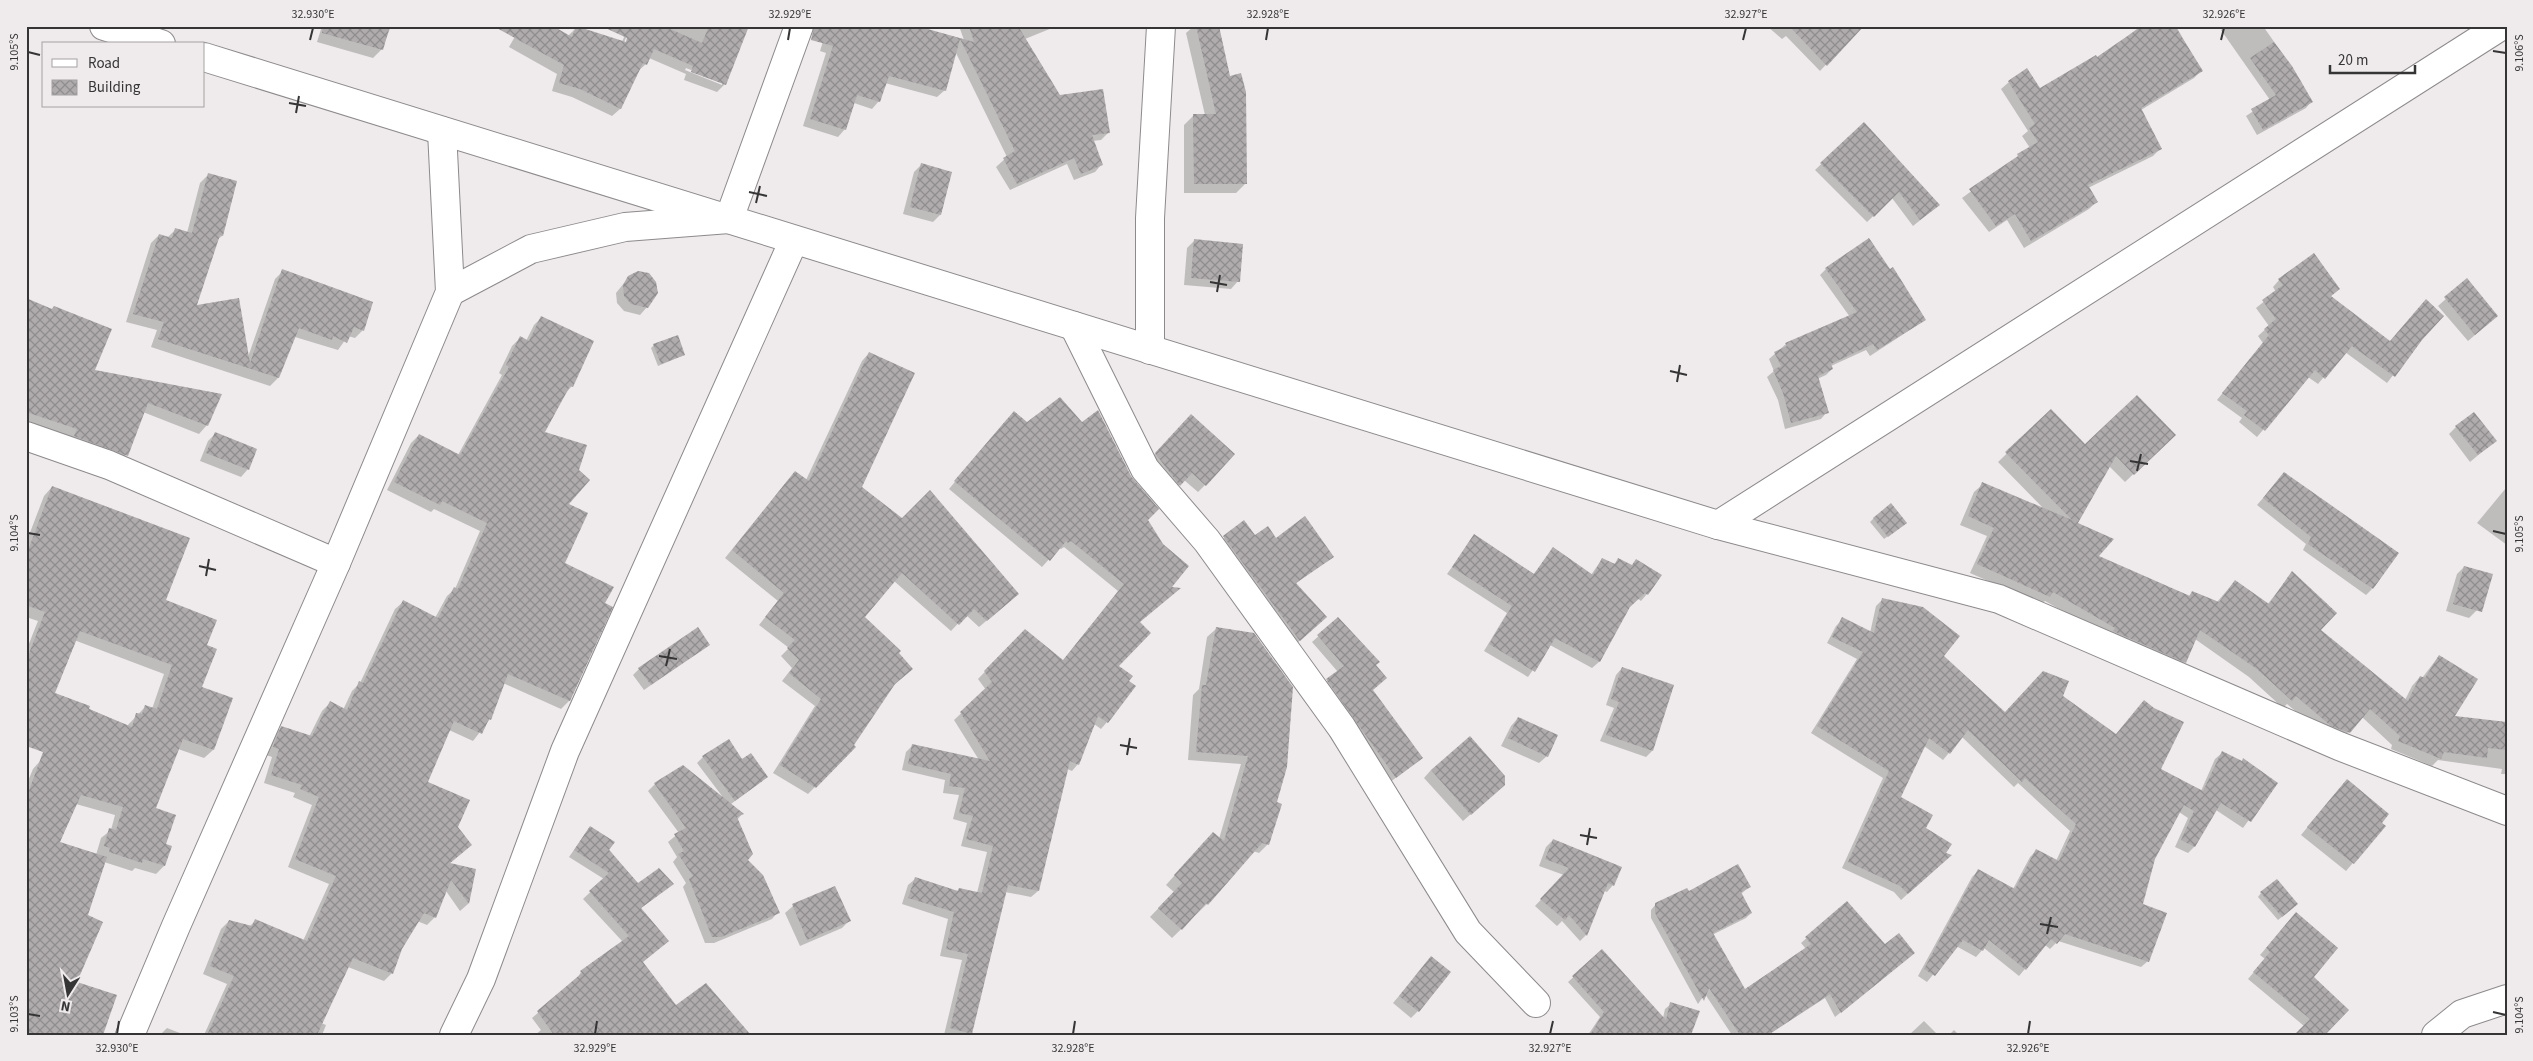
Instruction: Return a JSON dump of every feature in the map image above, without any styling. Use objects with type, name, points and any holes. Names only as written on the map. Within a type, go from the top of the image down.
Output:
[{"type":"street","points":[[104,26],[155,42]]},
{"type":"street","points":[[729,219],[799,26]]},
{"type":"street","points":[[1150,350],[1150,218],[1161,26]]},
{"type":"street","points":[[1718,525],[2501,26]]},
{"type":"street","points":[[205,57],[1718,525],[1999,599],[2339,746],[2501,804]]},
{"type":"street","points":[[130,1035],[336,563],[450,292],[442,131]]},
{"type":"street","points":[[450,292],[531,249],[625,227],[729,219]]},
{"type":"street","points":[[454,1035],[481,979],[565,751],[794,240]]},
{"type":"street","points":[[1074,326],[1145,469],[1208,541],[1342,728],[1468,932],[1536,1004]]},
{"type":"street","points":[[26,436],[109,465],[336,563]]},
{"type":"street","points":[[2436,1035],[2462,1014],[2507,1000]]},
{"type":"building","points":[[323,26],[390,26],[383,50],[322,33]]},
{"type":"building","points":[[493,26],[553,26],[572,37],[576,26],[626,42],[627,38],[601,26],[663,26],[702,43],[709,26],[749,26],[726,85],[691,72],[693,66],[654,49],[647,65],[643,63],[621,109],[580,89],[559,83],[564,65]]},
{"type":"building","points":[[814,26],[917,26],[974,42],[969,26],[1018,26],[1060,95],[1103,89],[1110,133],[1092,135],[1103,165],[1081,174],[1074,158],[1017,184],[1003,158],[1015,151],[960,39],[946,91],[889,76],[880,102],[857,95],[846,130],[810,119],[833,46],[811,40]]},
{"type":"building","points":[[1196,26],[1219,26],[1230,76],[1241,73],[1246,92],[1247,184],[1194,184],[1193,114],[1216,114]]},
{"type":"building","points":[[1789,26],[1864,26],[1827,66]]},
{"type":"building","points":[[2142,26],[2175,26],[2203,71],[2141,108],[2162,149],[2088,185],[2098,202],[2031,241],[2015,214],[1996,226],[1969,189],[2018,156],[2017,154],[2038,142],[2029,128],[2035,124],[2008,81],[2027,68],[2040,88],[2096,55],[2097,57]]},
{"type":"building","points":[[2274,42],[2292,66],[2313,102],[2263,130],[2251,109],[2276,95],[2250,58]]},
{"type":"building","points":[[1864,122],[1940,205],[1920,220],[1899,192],[1874,217],[1820,163]]},
{"type":"building","points":[[921,163],[952,172],[941,215],[910,207]]},
{"type":"building","points":[[208,173],[237,181],[223,236],[220,235],[197,305],[239,298],[250,363],[282,269],[373,302],[364,331],[354,327],[347,343],[333,336],[332,340],[299,328],[279,378],[158,339],[164,322],[133,314],[159,234],[172,238],[175,228],[192,233]]},
{"type":"building","points":[[1869,238],[1890,269],[1893,267],[1926,320],[1877,350],[1873,344],[1831,364],[1833,369],[1818,376],[1829,413],[1791,423],[1783,393],[1773,370],[1781,366],[1774,352],[1787,346],[1785,343],[1857,312],[1825,268]]},
{"type":"building","points":[[1194,239],[1243,244],[1240,282],[1191,278]]},
{"type":"building","points":[[2314,253],[2340,289],[2331,296],[2390,341],[2426,299],[2444,316],[2422,340],[2395,377],[2352,346],[2325,379],[2315,370],[2265,431],[2244,415],[2247,411],[2222,393],[2269,335],[2264,329],[2276,319],[2262,300],[2283,285],[2278,279]]},
{"type":"building","points":[[638,271],[649,273],[656,282],[658,293],[648,308],[631,304],[624,296],[623,285],[628,276]]},
{"type":"building","points":[[2467,278],[2498,316],[2475,335],[2444,297]]},
{"type":"building","points":[[26,298],[52,309],[54,306],[112,329],[95,370],[222,394],[208,426],[148,403],[128,456],[74,436],[77,429],[26,412]]},
{"type":"building","points":[[541,316],[594,341],[573,387],[570,386],[545,432],[587,445],[579,470],[590,480],[569,504],[588,513],[565,563],[614,587],[605,603],[613,607],[570,701],[508,674],[491,720],[489,719],[482,734],[454,721],[428,782],[470,800],[458,827],[472,845],[450,863],[476,869],[469,904],[451,880],[436,918],[424,913],[402,949],[393,974],[353,958],[317,1035],[207,1035],[234,976],[210,966],[229,920],[252,926],[255,919],[307,941],[336,876],[295,859],[319,797],[300,789],[302,785],[271,775],[279,749],[273,747],[281,726],[312,736],[330,701],[347,710],[359,681],[363,683],[403,600],[438,618],[454,587],[458,589],[487,523],[442,501],[440,505],[394,482],[419,434],[460,455],[509,367],[506,365],[520,336],[529,341]]},
{"type":"building","points":[[678,335],[685,355],[661,364],[653,344]]},
{"type":"building","points":[[869,352],[915,373],[862,487],[902,518],[930,490],[1019,594],[987,621],[974,609],[959,625],[902,573],[865,617],[901,651],[899,653],[913,669],[895,684],[854,745],[856,747],[816,788],[780,765],[821,699],[789,673],[799,660],[787,648],[795,640],[765,617],[784,593],[732,550],[795,471],[809,481]]},
{"type":"building","points":[[2137,395],[2176,435],[2134,475],[2116,456],[2078,523],[2114,539],[2099,556],[2190,596],[2192,591],[2219,602],[2235,580],[2269,604],[2292,571],[2337,613],[2321,630],[2408,701],[2420,676],[2425,678],[2439,655],[2478,679],[2455,716],[2507,722],[2507,750],[2488,748],[2487,758],[2444,752],[2441,759],[2398,741],[2400,736],[2370,709],[2350,733],[2331,726],[2296,696],[2292,701],[2257,669],[2200,630],[2186,663],[2113,631],[2115,628],[2053,592],[2050,597],[1977,564],[1994,528],[1968,516],[1982,482],[2072,520],[2005,452],[2051,409],[2085,444]]},
{"type":"building","points":[[1060,397],[1082,422],[1098,410],[1131,476],[1159,509],[1148,520],[1163,544],[1189,566],[1172,587],[1181,588],[1140,622],[1151,633],[1119,666],[1133,676],[1129,681],[1136,686],[1108,723],[1098,716],[1079,765],[1070,761],[1039,891],[1008,885],[972,1034],[950,1028],[968,954],[946,949],[954,912],[908,898],[915,877],[958,891],[959,888],[982,893],[993,846],[966,839],[973,816],[959,813],[965,788],[949,786],[951,774],[908,764],[912,744],[990,761],[960,712],[992,682],[984,671],[1025,629],[1063,660],[1124,584],[1071,541],[1068,543],[1066,541],[1050,561],[954,481],[1014,411],[1027,422]]},
{"type":"building","points":[[2474,412],[2497,441],[2478,455],[2455,426]]},
{"type":"building","points":[[1191,414],[1235,454],[1206,486],[1192,473],[1180,486],[1155,453]]},
{"type":"building","points":[[215,432],[257,449],[249,470],[206,453]]},
{"type":"building","points":[[2284,472],[2399,553],[2373,589],[2308,544],[2311,537],[2263,498]]},
{"type":"building","points":[[52,486],[190,538],[166,600],[217,620],[207,645],[217,649],[202,687],[233,698],[214,750],[183,739],[156,808],[176,815],[166,844],[172,846],[165,866],[143,859],[142,863],[109,852],[110,848],[104,846],[109,828],[116,830],[123,807],[81,795],[60,842],[107,857],[88,915],[103,922],[77,982],[117,995],[103,1035],[26,1035],[26,799],[43,752],[26,746],[26,661],[45,612],[26,605],[26,556]],"holes":[[[80,631],[172,665],[157,709],[145,705],[142,714],[136,713],[132,727],[89,709],[90,706],[55,693]]]},
{"type":"building","points":[[1891,503],[1907,523],[1888,537],[1873,518]]},
{"type":"building","points":[[1305,516],[1334,557],[1296,583],[1327,617],[1300,641],[1223,536],[1244,520],[1255,535],[1268,526],[1276,538]]},
{"type":"building","points":[[1474,534],[1534,574],[1553,547],[1593,575],[1602,558],[1615,564],[1618,558],[1632,565],[1636,559],[1662,575],[1648,595],[1645,593],[1630,607],[1600,662],[1555,638],[1535,672],[1489,644],[1512,606],[1452,567]]},
{"type":"building","points":[[2464,566],[2493,574],[2482,612],[2453,604]]},
{"type":"building","points":[[1882,598],[1923,607],[1960,636],[1944,656],[2005,712],[2043,671],[2069,681],[2063,696],[2116,734],[2144,700],[2154,708],[2184,722],[2161,769],[2203,791],[2222,751],[2242,761],[2243,758],[2278,783],[2251,822],[2221,803],[2195,847],[2181,840],[2194,811],[2184,805],[2155,859],[2143,904],[2167,913],[2149,962],[2065,934],[2057,944],[2051,939],[2026,970],[1989,940],[1983,951],[1963,940],[1935,976],[1924,969],[1978,869],[2015,889],[2036,849],[2059,861],[2076,824],[2025,778],[2022,782],[1968,730],[1950,754],[1929,738],[1901,797],[1933,815],[1926,828],[1952,844],[1946,853],[1952,855],[1908,894],[1900,886],[1848,862],[1889,771],[1817,726],[1863,652],[1832,637],[1842,617],[1874,633]]},
{"type":"building","points":[[1338,617],[1380,662],[1376,665],[1387,678],[1373,690],[1423,758],[1396,778],[1326,679],[1344,666],[1317,635]]},
{"type":"building","points":[[698,627],[710,645],[651,685],[638,668]]},
{"type":"building","points":[[1216,627],[1254,633],[1293,687],[1287,767],[1277,802],[1282,804],[1269,845],[1262,843],[1208,905],[1206,903],[1182,930],[1158,908],[1182,883],[1174,875],[1213,832],[1224,841],[1248,756],[1196,752],[1202,685],[1206,685]]},
{"type":"building","points":[[1622,667],[1674,685],[1653,751],[1606,735],[1619,702],[1611,699]]},
{"type":"building","points":[[1518,717],[1558,735],[1548,757],[1508,738]]},
{"type":"building","points":[[1470,736],[1505,776],[1505,785],[1471,815],[1431,770]]},
{"type":"building","points":[[729,739],[742,759],[751,753],[768,777],[735,801],[702,756]]},
{"type":"building","points":[[683,765],[744,814],[737,817],[753,854],[748,860],[763,875],[780,913],[721,937],[712,937],[689,879],[693,876],[678,854],[684,851],[674,834],[686,828],[654,783]]},
{"type":"building","points":[[2347,779],[2389,814],[2382,823],[2386,826],[2354,864],[2307,827]]},
{"type":"building","points":[[590,826],[615,842],[609,850],[638,883],[659,868],[674,884],[641,908],[669,941],[643,962],[676,1005],[706,983],[751,1035],[554,1035],[537,1011],[582,973],[580,971],[629,936],[589,891],[609,873],[574,850]]},
{"type":"building","points":[[1553,839],[1622,867],[1614,886],[1608,883],[1587,936],[1569,915],[1565,920],[1540,899],[1569,868],[1545,859]]},
{"type":"building","points":[[1738,864],[1751,887],[1741,892],[1752,913],[1713,933],[1745,989],[1811,944],[1805,937],[1847,901],[1885,944],[1899,933],[1915,953],[1841,1013],[1830,994],[1768,1035],[1740,1035],[1709,988],[1704,1001],[1655,913],[1655,903],[1687,888],[1689,891]]},
{"type":"building","points":[[2277,879],[2298,904],[2282,917],[2260,892]]},
{"type":"building","points":[[835,886],[851,921],[807,940],[792,904]]},
{"type":"building","points":[[2296,912],[2338,948],[2314,977],[2349,1010],[2325,1035],[2294,1035],[2310,1019],[2253,972],[2270,952],[2266,948]]},
{"type":"building","points":[[1602,949],[1666,1020],[1670,1002],[1700,1011],[1691,1035],[1590,1035],[1604,1012],[1572,976]]},
{"type":"building","points":[[1431,956],[1451,972],[1419,1012],[1399,996]]}]
